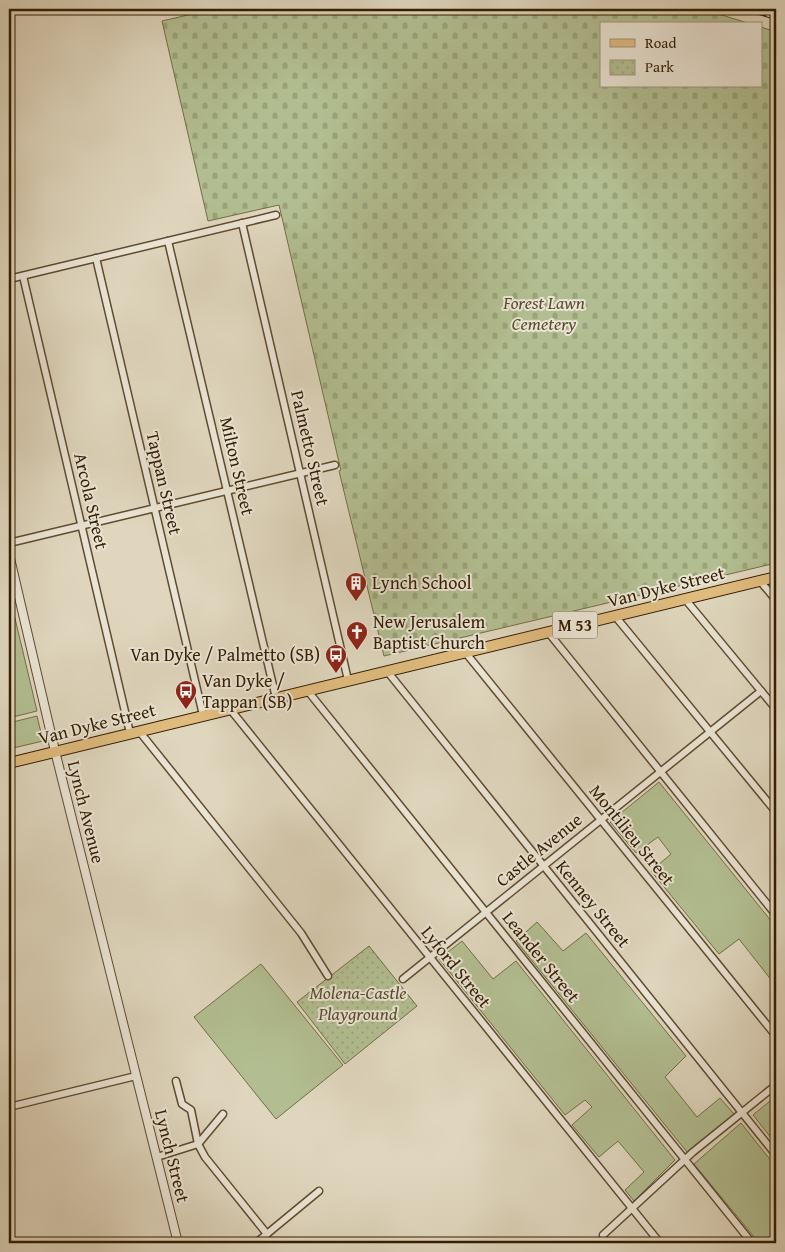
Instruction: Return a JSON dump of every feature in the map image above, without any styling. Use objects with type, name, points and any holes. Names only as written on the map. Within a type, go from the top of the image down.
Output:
[{"type":"main road","name":"Van Dyke Street","points":[[9,763],[776,577]]},
{"type":"street","points":[[9,279],[276,215]]},
{"type":"street","name":"Palmetto Street","points":[[242,223],[348,680]]},
{"type":"street","name":"Milton Street","points":[[168,241],[276,698]]},
{"type":"street","name":"Tappan Street","points":[[96,258],[203,716]]},
{"type":"street","name":"Arcola Street","points":[[23,276],[81,526],[135,732]]},
{"type":"street","points":[[9,543],[335,465]]},
{"type":"street","name":"Lynch Avenue","points":[[9,554],[55,751],[136,1076]]},
{"type":"street","points":[[760,580],[776,600]]},
{"type":"street","points":[[685,599],[776,710]]},
{"type":"street","points":[[615,616],[776,812]]},
{"type":"street","points":[[548,632],[776,914]]},
{"type":"street","name":"Montilieu Street","points":[[465,652],[776,1036]]},
{"type":"street","name":"Kenney Street","points":[[387,671],[776,1155]]},
{"type":"street","name":"Leander Street","points":[[307,690],[752,1243]]},
{"type":"street","name":"Castle Avenue","points":[[403,979],[761,690]]},
{"type":"street","name":"Lyford Street","points":[[230,709],[660,1243]]},
{"type":"street","points":[[135,732],[301,933],[328,976]]},
{"type":"street","points":[[9,1107],[136,1076]]},
{"type":"street","name":"Lynch Street","points":[[136,1076],[178,1243]]},
{"type":"street","points":[[176,1081],[182,1104],[190,1110],[198,1144],[205,1157],[268,1234]]},
{"type":"street","points":[[603,1236],[685,1160],[776,1085]]},
{"type":"street","points":[[157,1157],[198,1144],[224,1114]]},
{"type":"street","points":[[256,1243],[319,1191]]},
{"type":"green space","name":"Forest Lawn Cemetery","points":[[214,9],[702,9],[744,22],[600,22],[600,88],[762,88],[762,27],[776,32],[776,563],[384,656],[339,471],[341,470],[279,205],[208,221],[162,21]]},
{"type":"green space","points":[[9,593],[37,711],[9,718]]},
{"type":"green space","points":[[37,716],[43,741],[9,749],[9,723]]},
{"type":"green space","points":[[659,782],[776,927],[776,986],[739,939],[719,954],[651,871],[671,854],[658,837],[636,853],[610,822]]},
{"type":"green space","points":[[537,922],[563,951],[586,933],[686,1056],[665,1077],[697,1117],[720,1098],[734,1114],[687,1152],[516,941]]},
{"type":"green space","points":[[462,941],[493,979],[516,961],[675,1160],[634,1201],[625,1190],[644,1172],[618,1141],[599,1157],[572,1125],[592,1107],[585,1100],[565,1115],[439,959]]},
{"type":"green space","name":"Molena-Castle Playground","points":[[369,946],[417,1006],[345,1064],[297,1002]]},
{"type":"green space","points":[[261,964],[343,1065],[276,1119],[194,1017]]},
{"type":"green space","points":[[776,1096],[776,1144],[753,1115]]},
{"type":"green space","points":[[741,1123],[776,1167],[776,1243],[759,1243],[694,1164]]},
{"type":"railway","points":[[745,9],[776,18]]},
{"type":"place","name":"Lynch School","points":[[356,602]]},
{"type":"place","name":"New Jerusalem Baptist Church","points":[[357,651]]},
{"type":"place","name":"Van Dyke / Palmetto (SB)","points":[[336,674]]},
{"type":"place","name":"Van Dyke / Tappan (SB)","points":[[186,710]]}]
